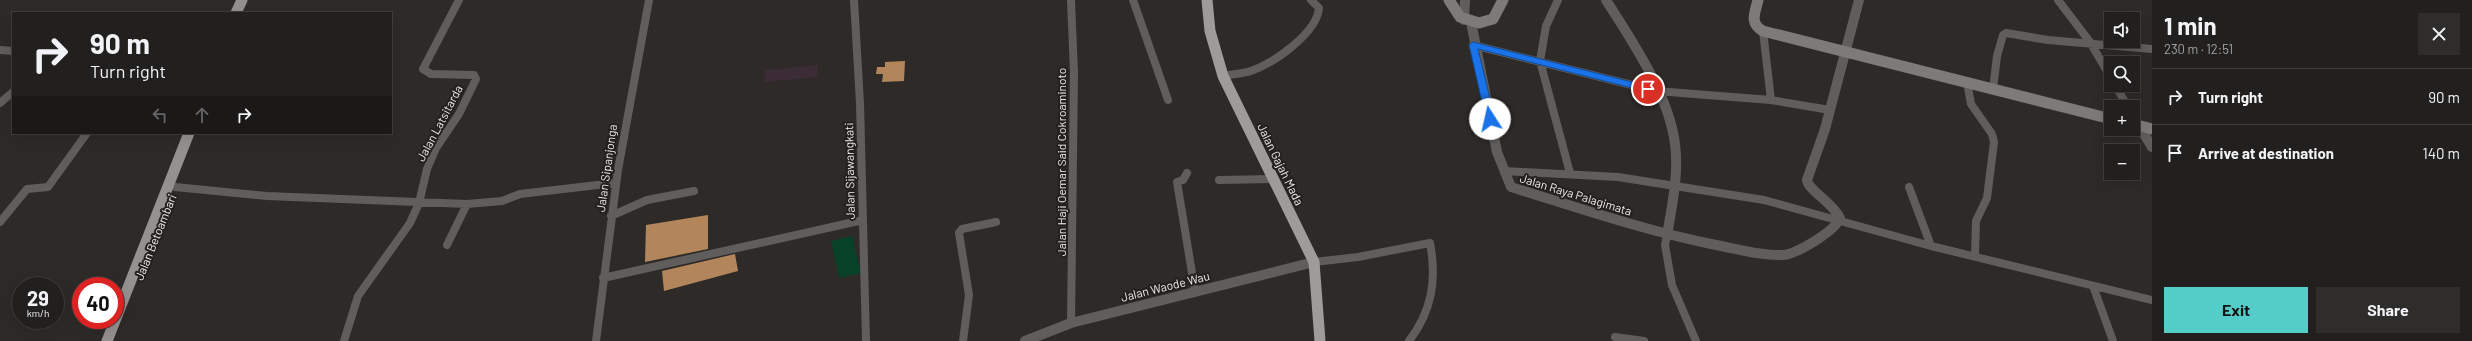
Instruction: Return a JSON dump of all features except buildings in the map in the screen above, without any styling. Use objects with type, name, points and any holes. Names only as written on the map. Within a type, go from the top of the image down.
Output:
[{"type":"highway","name":"Jalan Gajah Mada","points":[[1207,0],[1210,31],[1223,76],[1314,262],[1320,341]]},
{"type":"main road","points":[[236,12],[242,0]]},
{"type":"main road","points":[[243,12],[248,0]]},
{"type":"main road","points":[[1450,0],[1453,11],[1467,21],[1484,22],[1493,19],[1504,0]]},
{"type":"main road","points":[[1758,0],[1753,21],[1756,27],[1763,31],[1847,51],[2104,117]]},
{"type":"main road","points":[[2140,126],[2152,129]]},
{"type":"main road","name":"Jalan Betoambari","points":[[114,341],[132,286],[189,134]]},
{"type":"main road","name":"Jalan Betoambari","points":[[107,341],[175,187],[196,134]]},
{"type":"street","name":"Jalan Latsitarda","points":[[344,341],[358,296],[364,284],[410,223],[419,203],[427,169],[436,148],[459,114],[476,79],[474,75],[431,74],[423,69],[459,0]]},
{"type":"street","name":"Jalan Sipanjonga","points":[[596,341],[615,183],[631,81],[649,0]]},
{"type":"street","name":"Jalan Sijawangkati","points":[[854,0],[860,104],[866,341]]},
{"type":"street","name":"Jalan Haji Oemar Said Cokroaminoto","points":[[1071,0],[1074,72],[1072,323]]},
{"type":"street","points":[[1133,0],[1168,100]]},
{"type":"street","points":[[1223,76],[1253,71],[1289,50],[1313,28],[1320,11],[1318,5],[1311,0]]},
{"type":"street","name":"Jalan Raya Palagimata","points":[[1465,0],[1467,21],[1485,89],[1496,149],[1509,185],[1515,190],[1666,235],[1752,252],[1783,255],[1793,253],[1819,238],[1839,221]]},
{"type":"street","points":[[1558,0],[1546,26],[1540,61],[1570,173]]},
{"type":"street","points":[[1606,0],[1666,110],[1675,144],[1673,186],[1666,235],[1667,243],[1665,246],[1672,286],[1696,341]]},
{"type":"street","points":[[1839,221],[1838,214],[1831,202],[1810,188],[1807,183],[1807,175],[1816,159],[1847,51],[1859,0]]},
{"type":"street","points":[[2058,0],[2090,42],[2104,66]]},
{"type":"street","points":[[1763,31],[1771,100]]},
{"type":"street","points":[[1993,89],[1997,56],[2003,34],[2006,33],[2048,40],[2090,42],[2152,50]]},
{"type":"street","points":[[1473,45],[1656,91],[1771,100],[1830,110]]},
{"type":"street","points":[[0,50],[12,51]]},
{"type":"street","points":[[1967,82],[1971,104],[1992,134],[1994,142],[1987,198],[1975,227],[1975,255]]},
{"type":"street","points":[[0,103],[12,93]]},
{"type":"street","points":[[2140,130],[2152,147]]},
{"type":"street","points":[[0,222],[27,189],[48,187],[86,134]]},
{"type":"street","points":[[1504,171],[1570,173],[1633,178],[1673,186],[1764,200],[1931,246],[1975,255],[2152,300]]},
{"type":"street","points":[[1187,172],[1183,180],[1177,182],[1195,291]]},
{"type":"street","points":[[1218,180],[1274,179]]},
{"type":"street","points":[[175,187],[220,190],[267,196],[467,204],[502,201],[520,194],[615,183]]},
{"type":"street","points":[[1909,187],[1931,246]]},
{"type":"street","points":[[611,216],[647,200],[694,191]]},
{"type":"street","points":[[447,245],[467,204]]},
{"type":"street","points":[[603,278],[863,220]]},
{"type":"street","points":[[963,341],[969,295],[959,233],[962,229],[996,222]]},
{"type":"street","points":[[1314,262],[1358,257],[1430,243],[1434,266],[1432,296],[1418,331],[1409,341]]},
{"type":"street","name":"Jalan Waode Wau","points":[[1025,341],[1072,323],[1314,262]]},
{"type":"street","points":[[2094,286],[2113,341]]},
{"type":"street","points":[[1615,337],[1644,341]]},
{"type":"shaded area","points":[[818,65],[817,77],[764,82],[765,70]]},
{"type":"green space","points":[[852,236],[861,273],[839,278],[831,241]]},
{"type":"route","points":[[1490,119],[1485,89],[1473,45],[1546,62],[1648,89]]}]
